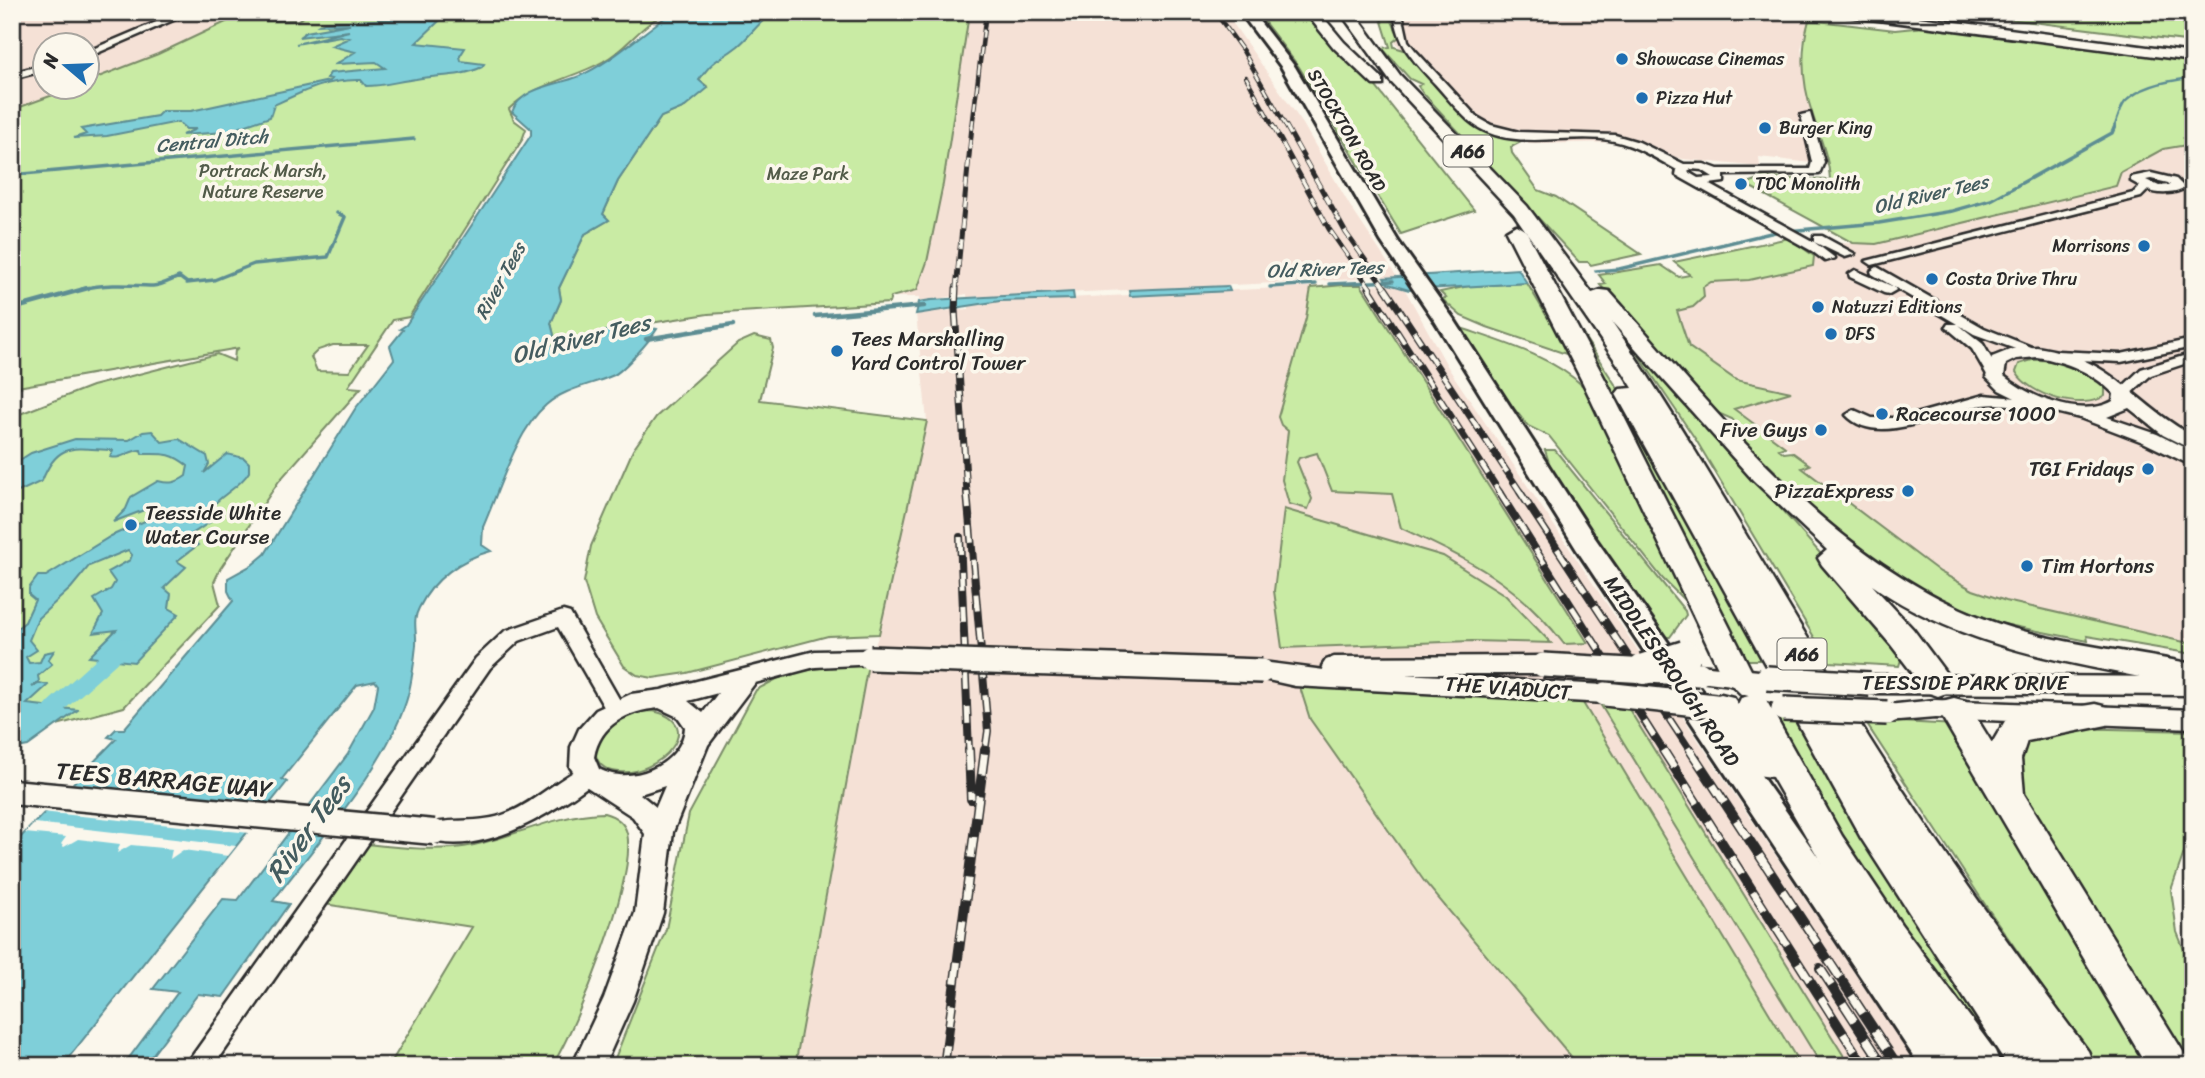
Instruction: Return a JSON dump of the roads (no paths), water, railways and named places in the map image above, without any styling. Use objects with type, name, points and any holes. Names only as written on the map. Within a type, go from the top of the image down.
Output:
[{"type":"highway","points":[[1312,12],[1339,45],[1388,92],[1410,108]]},
{"type":"highway","name":"A66","points":[[1336,12],[1358,50],[1528,233],[1676,434],[1789,633],[1903,821],[1966,917],[2073,1066]]},
{"type":"highway","name":"A66","points":[[1347,12],[1360,36],[1391,72],[1495,180],[1584,320],[1674,471],[1818,734],[1874,828],[1942,934],[2033,1066]]},
{"type":"highway","name":"A66","points":[[1363,12],[1374,44],[1391,72]]},
{"type":"highway","points":[[1847,12],[2193,57]]},
{"type":"highway","points":[[1905,12],[2193,48]]},
{"type":"highway","points":[[1925,12],[2030,28]]},
{"type":"highway","name":"A66","points":[[1528,233],[1584,277],[1764,474],[1793,514],[1894,627],[2008,798],[2171,1066]]},
{"type":"highway","name":"A66","points":[[1528,233],[1533,270],[1594,381],[1632,466],[1750,697]]},
{"type":"highway","points":[[1764,474],[1879,578],[1912,599],[1995,633],[2193,676]]},
{"type":"highway","points":[[1644,669],[1692,665],[1707,641],[1710,621]]},
{"type":"highway","points":[[1750,697],[1809,816],[1920,983],[1980,1066]]},
{"type":"highway","name":"A66","points":[[2008,798],[2003,766],[2005,746],[2017,730],[2095,716]]},
{"type":"main road","name":"STOCKTON ROAD","points":[[1246,12],[1288,67],[1356,185],[1417,281]]},
{"type":"main road","name":"MIDDLESBROUGH ROAD","points":[[1417,281],[1586,544],[1942,1066]]},
{"type":"street","points":[[102,48],[188,12]]},
{"type":"street","points":[[1403,15],[1399,25],[1411,52],[1473,119],[1483,125],[1527,136],[1611,137],[1640,146],[1683,168],[1704,167],[1719,176],[1730,190],[1768,215],[1821,246],[1849,254],[1874,266],[1979,331],[2037,352],[2057,355],[2121,358],[2193,343]]},
{"type":"street","points":[[12,76],[32,71]]},
{"type":"street","points":[[1696,181],[1719,176],[1815,172],[1818,162],[1806,115]]},
{"type":"street","points":[[1683,168],[1680,173],[1768,215]]},
{"type":"street","points":[[1841,268],[1874,266],[2137,195],[2146,186],[2136,181],[2136,177],[2159,177],[2172,187],[2193,194]]},
{"type":"street","points":[[1821,246],[1841,268],[1881,285],[1969,338],[1998,380],[2049,406]]},
{"type":"street","points":[[1841,268],[1834,255],[1849,254]]},
{"type":"street","points":[[1982,400],[1998,380],[1998,361],[2012,354],[2037,352]]},
{"type":"street","points":[[2057,355],[2102,374],[2170,431],[2193,444]]},
{"type":"street","points":[[1854,415],[1863,422],[1887,425],[1982,400],[2108,412],[2122,404],[2123,394],[2138,375],[2150,368],[2193,357]]},
{"type":"street","points":[[2070,410],[2150,438],[2193,460]]},
{"type":"street","points":[[198,1066],[483,663],[512,636],[564,618],[615,709]]},
{"type":"street","name":"THE VIADUCT","points":[[661,699],[815,659],[870,658],[1262,671],[1295,677],[1750,697]]},
{"type":"street","name":"THE VIADUCT","points":[[1262,671],[1291,666],[1460,664],[1644,669]]},
{"type":"street","points":[[1692,665],[1750,697]]},
{"type":"street","points":[[598,780],[637,786],[668,774],[694,746],[725,701],[749,674]]},
{"type":"street","name":"TEESSIDE PARK DRIVE","points":[[1750,697],[1942,701],[2193,686]]},
{"type":"street","name":"TEESSIDE PARK DRIVE","points":[[1750,697],[1942,701],[2095,716],[2193,719]]},
{"type":"street","points":[[588,1066],[618,1001],[649,913],[659,832],[694,746],[697,718],[683,705],[661,699],[638,701],[615,709],[596,723],[583,741],[580,759],[598,780],[642,809],[659,832]]},
{"type":"street","name":"TEES BARRAGE WAY","points":[[12,792],[470,834],[499,827],[598,780]]},
{"type":"water","name":"River Tees","points":[[673,12],[766,12],[767,17],[742,43],[705,72],[699,80],[708,88],[685,107],[661,117],[618,181],[603,214],[609,220],[585,234],[559,288],[561,300],[551,323],[554,335],[548,344],[561,348],[620,328],[657,329],[619,372],[553,399],[535,416],[509,462],[483,527],[482,545],[491,551],[469,559],[449,572],[425,598],[416,617],[416,645],[410,688],[396,727],[366,779],[273,901],[289,904],[223,997],[198,994],[144,1066],[123,1066],[178,992],[153,989],[223,899],[238,900],[348,754],[374,707],[378,685],[375,681],[357,685],[282,779],[287,782],[62,1066],[12,1066],[12,846],[116,739],[108,737],[116,729],[124,729],[233,601],[228,591],[228,578],[252,565],[265,554],[355,409],[394,359],[390,346],[403,330],[400,329],[406,325],[531,135],[531,129],[512,112],[517,104],[531,92],[590,71]]},
{"type":"water","points":[[402,19],[439,21],[416,43],[465,48],[460,56],[461,61],[484,64],[466,73],[379,85],[366,86],[361,80],[327,84],[274,105],[270,117],[226,132],[182,135],[196,129],[186,129],[178,122],[107,136],[74,138],[86,134],[81,129],[157,116],[162,111],[191,111],[329,81],[331,79],[327,78],[330,73],[385,68],[376,62],[336,64],[355,52],[331,46],[349,38],[340,36],[296,44],[349,31],[299,37],[306,32],[350,24],[319,25],[324,22]]},
{"type":"water","points":[[1518,269],[1527,283],[1409,290],[1388,284],[1384,278]]},
{"type":"water","points":[[1228,286],[1230,291],[1130,296],[1129,290]]},
{"type":"water","points":[[1073,292],[1074,299],[1000,301],[916,314],[919,302],[931,300]]},
{"type":"water","name":"Teesside White Water Course","points":[[152,431],[162,442],[179,439],[207,456],[209,464],[204,473],[227,454],[244,458],[249,463],[249,472],[209,511],[216,518],[192,534],[190,538],[198,545],[177,561],[186,567],[164,588],[171,594],[169,608],[179,614],[134,662],[89,657],[116,630],[93,633],[103,614],[94,599],[111,589],[115,582],[108,572],[130,560],[132,555],[128,550],[89,566],[71,588],[38,618],[29,640],[37,650],[26,657],[29,663],[40,662],[44,653],[54,651],[48,660],[52,664],[38,676],[39,681],[32,687],[40,683],[48,685],[27,704],[78,710],[28,746],[12,749],[12,695],[17,684],[12,675],[12,632],[25,622],[35,600],[29,595],[29,588],[38,576],[46,576],[111,536],[145,521],[157,505],[113,522],[126,509],[131,497],[158,481],[169,483],[179,480],[186,476],[188,466],[172,456],[142,454],[141,450],[114,458],[110,457],[113,450],[69,450],[54,459],[42,481],[12,495],[12,465],[31,453],[75,439],[129,440],[143,432]]},
{"type":"waterway","name":"Old River Tees","points":[[2114,128],[2125,102],[2139,91],[2157,84],[2193,78]]},
{"type":"waterway","name":"Old River Tees","points":[[1596,271],[1619,269],[1775,232],[1879,223],[1952,211],[1991,200],[2112,133],[2115,126]]},
{"type":"waterway","name":"Central Ditch","points":[[12,175],[414,139]]},
{"type":"waterway","points":[[82,289],[109,285],[156,286],[179,277],[187,283],[214,280],[254,264],[328,257],[345,217],[337,213]]},
{"type":"waterway","name":"Old River Tees","points":[[1330,284],[1393,281]]},
{"type":"waterway","name":"Old River Tees","points":[[1270,287],[1316,284]]},
{"type":"waterway","points":[[12,309],[88,288]]},
{"type":"waterway","name":"Old River Tees","points":[[815,316],[924,306]]},
{"type":"waterway","name":"Old River Tees","points":[[646,339],[733,325]]},
{"type":"waterway","points":[[55,707],[124,645]]},
{"type":"railway","points":[[972,128],[986,12]]},
{"type":"railway","points":[[1215,12],[1243,51],[1287,128]]},
{"type":"railway","points":[[1246,77],[1274,128]]},
{"type":"railway","points":[[956,289],[972,126]]},
{"type":"railway","points":[[1273,126],[1329,229],[1371,289]]},
{"type":"railway","points":[[1286,126],[1346,233],[1386,289]]},
{"type":"railway","points":[[956,288],[955,310],[967,493]]},
{"type":"railway","points":[[1369,288],[1500,493]]},
{"type":"railway","points":[[1385,288],[1521,493]]},
{"type":"railway","points":[[967,492],[988,731],[985,752]]},
{"type":"railway","points":[[1499,492],[1664,752]]},
{"type":"railway","points":[[1520,492],[1691,752]]},
{"type":"railway","points":[[960,537],[969,752]]},
{"type":"railway","points":[[969,750],[971,799]]},
{"type":"railway","points":[[944,1066],[985,750]]},
{"type":"railway","points":[[1663,750],[1864,1066]]},
{"type":"railway","points":[[1690,750],[1898,1066]]},
{"type":"railway","points":[[1820,968],[1884,1066]]},
{"type":"place","name":"Showcase Cinemas","points":[[1622,59]]},
{"type":"place","name":"Pizza Hut","points":[[1642,98]]},
{"type":"place","name":"Burger King","points":[[1765,128]]},
{"type":"place","name":"TDC Monolith","points":[[1741,184]]},
{"type":"place","name":"Morrisons","points":[[2144,246]]},
{"type":"place","name":"Costa Drive Thru","points":[[1932,279]]},
{"type":"place","name":"Natuzzi Editions","points":[[1818,307]]},
{"type":"place","name":"DFS","points":[[1831,334]]},
{"type":"place","name":"Tees Marshalling Yard Control Tower","points":[[837,351]]},
{"type":"place","name":"Racecourse 1000","points":[[1882,414]]},
{"type":"place","name":"Five Guys","points":[[1821,430]]},
{"type":"place","name":"TGI Fridays","points":[[2148,469]]},
{"type":"place","name":"PizzaExpress","points":[[1908,491]]},
{"type":"place","name":"Teesside White Water Course","points":[[131,525]]},
{"type":"place","name":"Tim Hortons","points":[[2027,566]]},
{"type":"park label","name":"Maze Park","points":[[808,174]]},
{"type":"park label","name":"Portrack Marsh, Nature Reserve","points":[[263,181]]}]
